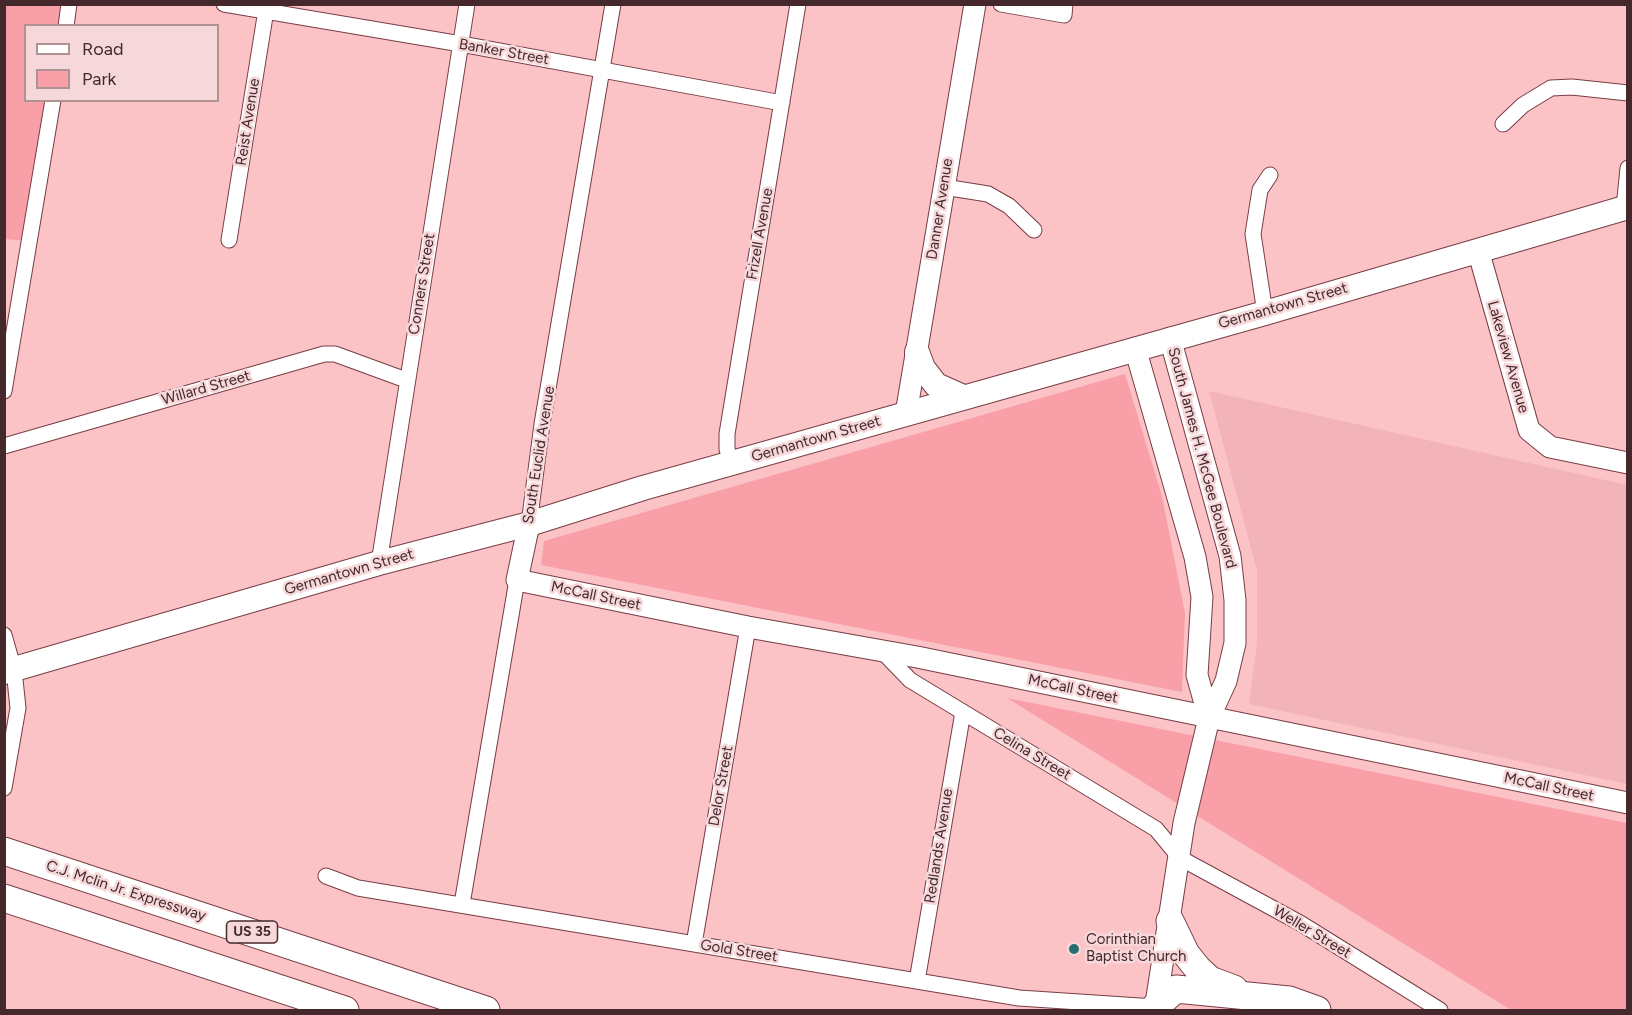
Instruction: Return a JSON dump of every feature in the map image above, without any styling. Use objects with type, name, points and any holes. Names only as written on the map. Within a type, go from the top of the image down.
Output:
[{"type":"highway","name":"C.J. Mclin Jr. Expressway","points":[[11,853],[486,1011]]},
{"type":"highway","points":[[7,899],[345,1011]]},
{"type":"highway","points":[[1170,921],[1186,954],[1198,969],[1222,986],[1252,995]]},
{"type":"highway","points":[[1155,1009],[1176,989],[1289,1000],[1317,1011]]},
{"type":"highway","points":[[1155,1009],[1214,1011]]},
{"type":"main road","name":"Germantown Street","points":[[9,671],[379,563],[529,524],[731,463],[1265,313],[1626,207]]},
{"type":"main road","points":[[917,352],[923,368],[936,385],[963,397]]},
{"type":"street","points":[[66,24],[69,4]]},
{"type":"street","name":"Banker Street","points":[[224,4],[267,8],[782,103]]},
{"type":"street","name":"Conners Street","points":[[379,563],[467,4]]},
{"type":"street","name":"South Euclid Avenue","points":[[462,904],[517,580],[529,524],[542,424],[612,4]]},
{"type":"street","name":"Frizell Avenue","points":[[731,463],[727,449],[727,434],[798,4]]},
{"type":"street","name":"Danner Avenue","points":[[906,414],[975,4]]},
{"type":"street","points":[[1001,4],[1064,15],[1065,4]]},
{"type":"street","name":"Reist Avenue","points":[[230,240],[267,8]]},
{"type":"street","points":[[1503,124],[1523,105],[1551,88],[1572,87],[1628,93]]},
{"type":"street","points":[[4,391],[53,102]]},
{"type":"street","points":[[1626,207],[1628,168]]},
{"type":"street","points":[[1265,313],[1253,234],[1260,190],[1270,175]]},
{"type":"street","points":[[944,187],[988,194],[1009,206],[1034,230]]},
{"type":"street","name":"Lakeview Avenue","points":[[1478,250],[1529,430],[1550,447],[1628,463]]},
{"type":"street","name":"South James H. McGee Boulevard","points":[[1155,1009],[1184,824],[1209,718],[1226,681],[1235,643],[1235,600],[1230,556],[1170,338]]},
{"type":"street","name":"South James H. McGee Boulevard","points":[[1135,348],[1195,558],[1202,597],[1197,675],[1209,718]]},
{"type":"street","name":"Willard Street","points":[[4,446],[324,354],[335,354],[406,381]]},
{"type":"street","name":"McCall Street","points":[[517,580],[748,627],[882,651],[1628,803]]},
{"type":"street","name":"Delor Street","points":[[694,944],[748,627]]},
{"type":"street","points":[[4,635],[9,671],[18,708],[4,788]]},
{"type":"street","name":"Celina Street","points":[[882,651],[910,680],[1156,829],[1180,858]]},
{"type":"street","name":"Redlands Avenue","points":[[917,981],[963,712]]},
{"type":"street","name":"Weller Street","points":[[1180,858],[1300,924],[1440,1011]]},
{"type":"street","name":"Gold Street","points":[[326,876],[358,888],[1019,998],[1155,1009]]},
{"type":"shaded area","points":[[1209,391],[1627,485],[1627,784],[1249,704],[1257,643],[1257,571]]},
{"type":"green space","points":[[4,5],[69,5],[66,24],[24,24],[24,102],[53,102],[30,241],[5,239]]},
{"type":"green space","points":[[1125,374],[1162,496],[1185,613],[1182,692],[541,565],[544,541]]},
{"type":"green space","points":[[1007,698],[1627,823],[1627,1010],[1511,1010]]},
{"type":"place","name":"Corinthian Baptist Church","points":[[1074,949]]}]
